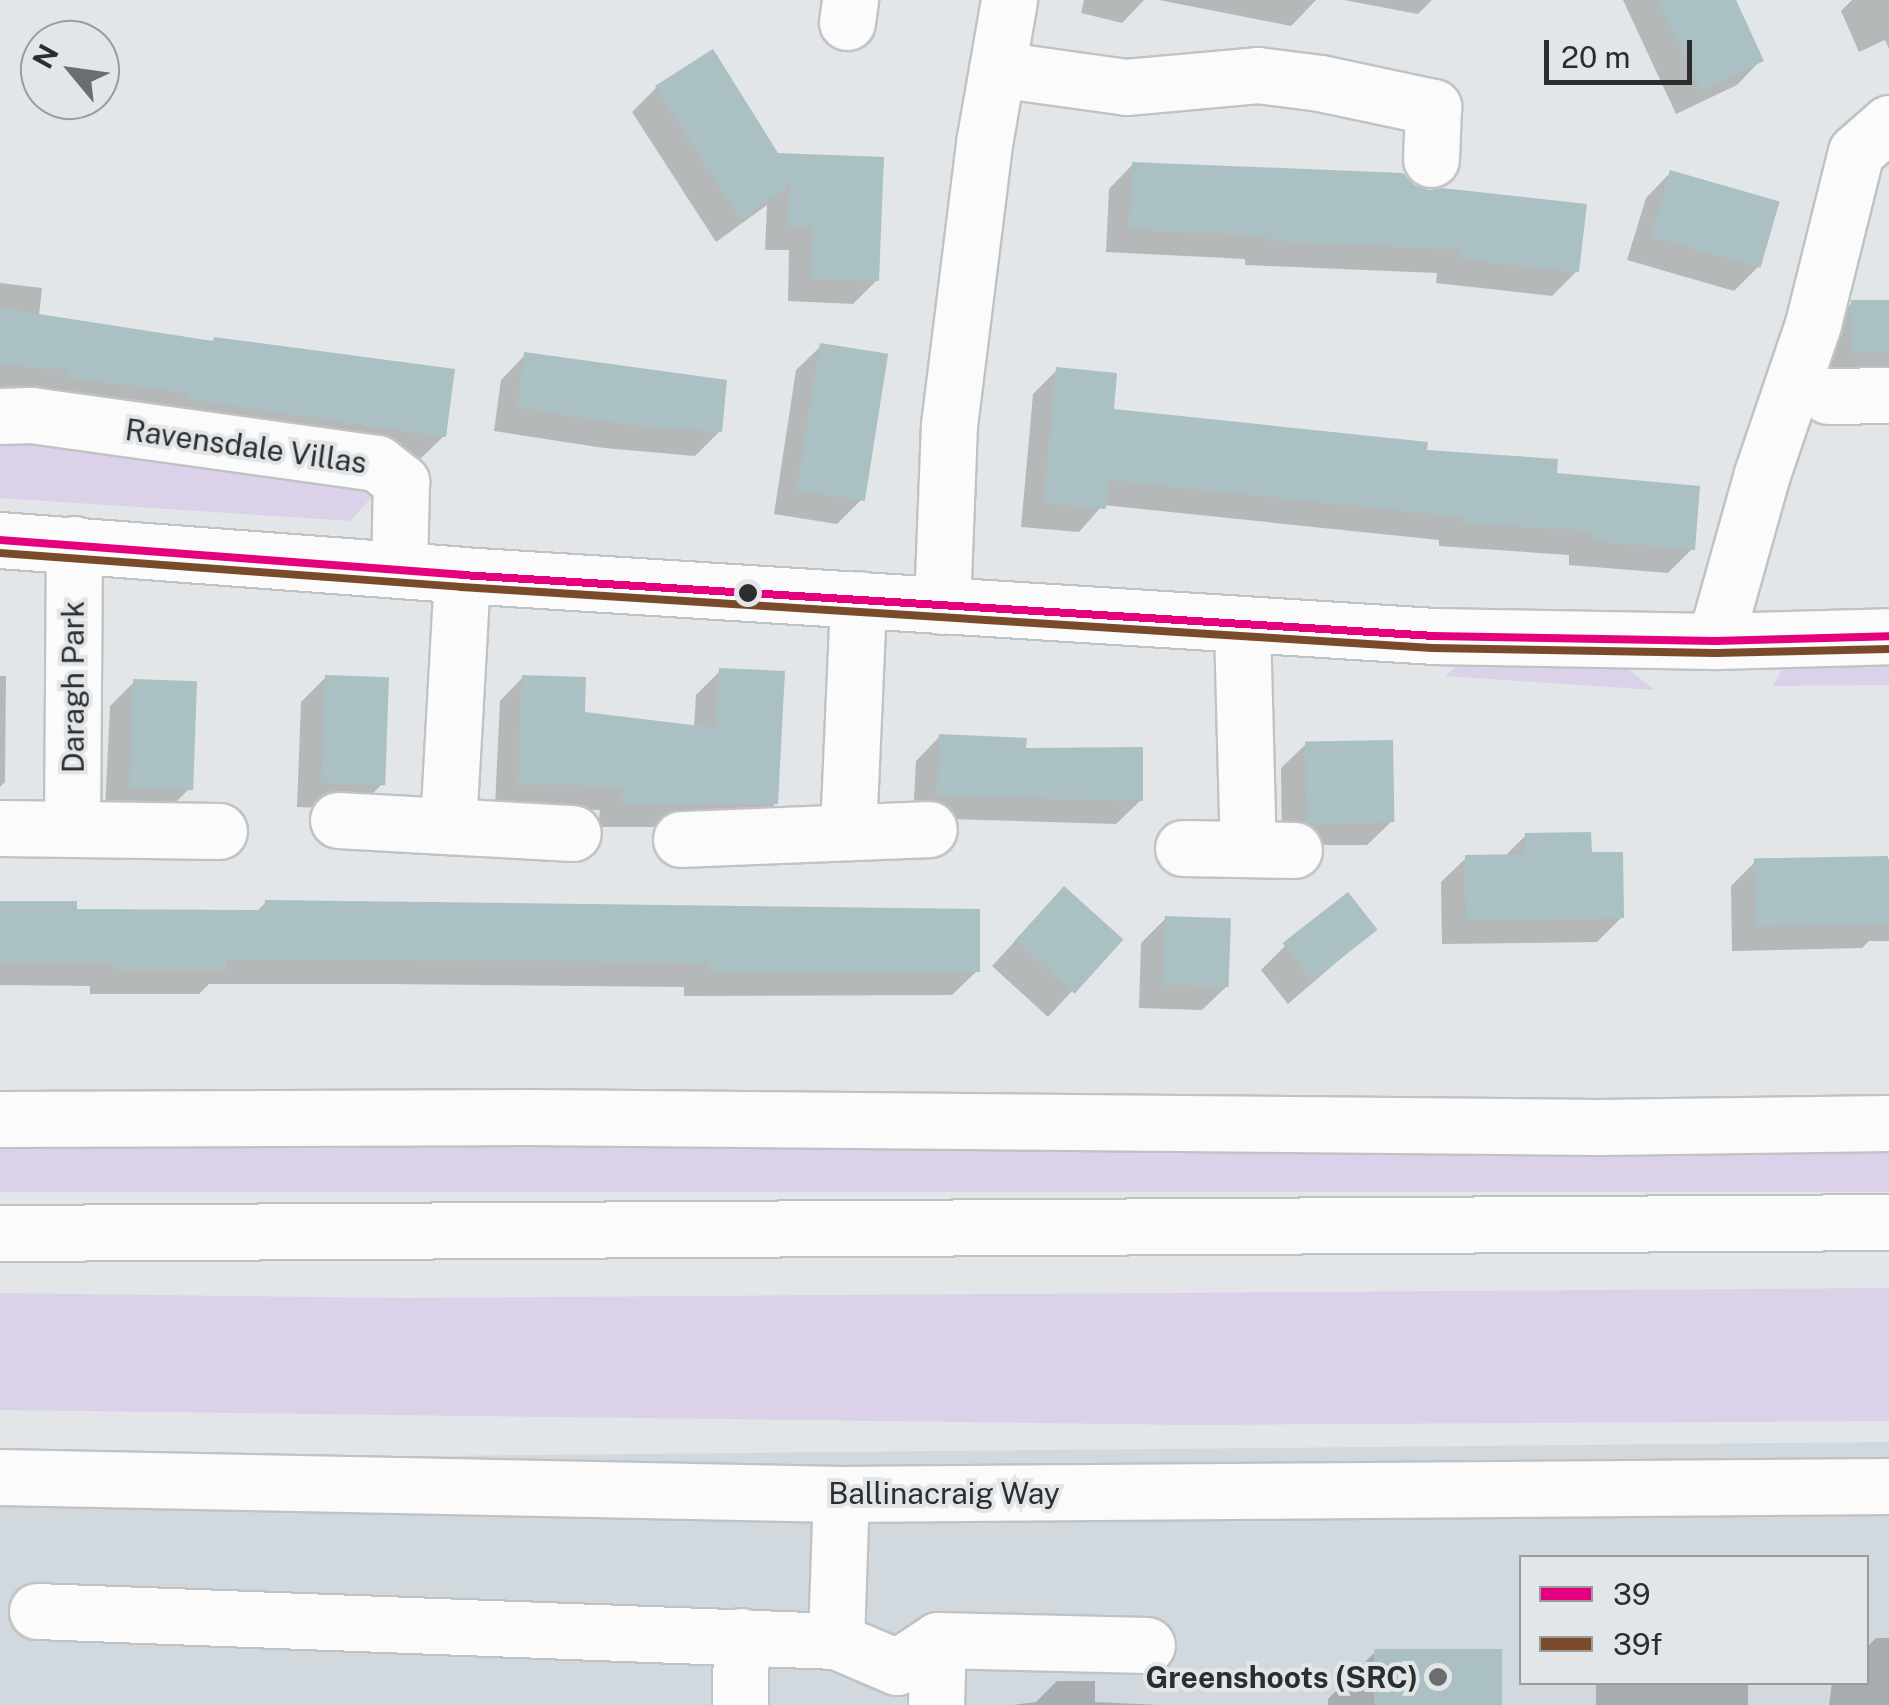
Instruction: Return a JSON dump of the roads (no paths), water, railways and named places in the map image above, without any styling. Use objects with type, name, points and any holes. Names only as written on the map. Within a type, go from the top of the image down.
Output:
[{"type":"main road","points":[[942,606],[949,425],[1010,0]]},
{"type":"main road","points":[[998,69],[1126,86],[1257,76],[1320,83],[1434,107],[1431,159]]},
{"type":"main road","points":[[1715,641],[1762,474],[1813,324],[1856,152],[1889,122]]},
{"type":"main road","points":[[1828,396],[1889,395]]},
{"type":"main road","name":"Ravensdale Villas","points":[[0,416],[31,415],[377,463],[400,482],[399,568]]},
{"type":"main road","points":[[0,540],[462,575],[1433,636],[1715,641],[1889,636]]},
{"type":"main road","name":"Daragh Park","points":[[72,829],[74,544]]},
{"type":"main road","points":[[448,826],[462,575]]},
{"type":"main road","points":[[848,832],[858,599]]},
{"type":"main road","points":[[1183,848],[1270,849],[1242,626]]},
{"type":"main road","points":[[338,820],[573,833]]},
{"type":"main road","points":[[0,828],[220,831]]},
{"type":"main road","points":[[682,838],[929,829]]},
{"type":"main road","points":[[0,1119],[525,1117],[1579,1127],[1889,1123]]},
{"type":"main road","points":[[0,1232],[1889,1222]]},
{"type":"main road","name":"Ballinacraig Way","points":[[0,1478],[841,1494],[1889,1486]]},
{"type":"main road","points":[[836,1641],[841,1494]]},
{"type":"main road","points":[[37,1611],[836,1641],[897,1667],[938,1640],[1148,1645]]},
{"type":"main road","points":[[740,1636],[740,1705]]},
{"type":"main road","points":[[936,1705],[938,1640]]},
{"type":"place","name":"Greenshoots (SRC)","points":[[1438,1677]]}]
